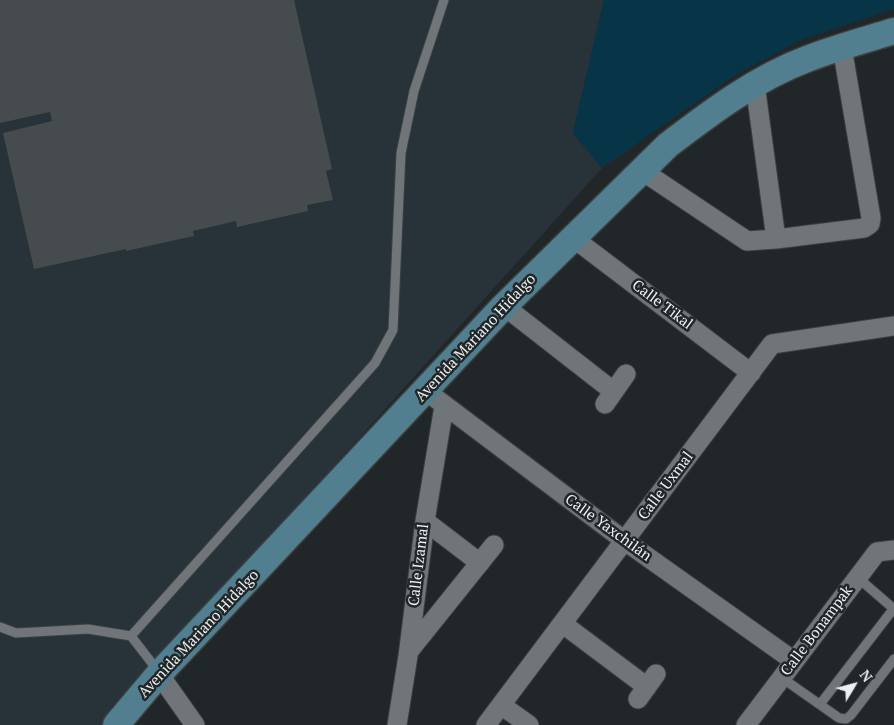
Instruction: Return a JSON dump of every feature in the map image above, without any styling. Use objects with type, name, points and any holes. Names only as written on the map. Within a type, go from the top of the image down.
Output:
[{"type":"street","name":"Avenida Mariano Hidalgo","points":[[116,725],[159,674],[435,398],[504,306],[572,237],[668,145],[755,84],[805,59],[894,31]]},
{"type":"street","points":[[641,170],[747,241],[776,240],[878,226],[871,218],[842,47]]},
{"type":"street","points":[[755,84],[776,240]]},
{"type":"street","name":"Calle Tikal","points":[[572,237],[751,373]]},
{"type":"street","points":[[504,306],[609,397],[626,374]]},
{"type":"street","name":"Calle Uxmal","points":[[486,725],[772,344],[894,326]]},
{"type":"street","name":"Calle Izamal","points":[[397,725],[424,521],[435,398]]},
{"type":"street","name":"Calle Yaxchilán","points":[[435,398],[625,541],[794,662]]},
{"type":"street","points":[[424,521],[480,563]]},
{"type":"street","points":[[408,652],[494,545]]},
{"type":"street","name":"Calle Bonampak","points":[[746,725],[877,552],[894,550]]},
{"type":"street","points":[[562,624],[647,687]]},
{"type":"street","points":[[159,674],[195,725]]},
{"type":"street","points":[[501,704],[529,725]]},
{"type":"lane","points":[[131,636],[375,363],[393,330],[401,153],[414,91],[444,0]]},
{"type":"lane","points":[[821,704],[894,608],[857,577]]},
{"type":"lane","points":[[0,627],[16,632],[88,629],[131,636],[159,674]]},
{"type":"lane","points":[[782,678],[839,718],[846,719],[894,659]]},
{"type":"shaded area","points":[[0,0],[604,0],[573,133],[602,168],[101,725],[0,725]]},
{"type":"shaded area","points":[[604,0],[894,0],[894,9],[801,40],[737,74],[602,168],[573,133]]},
{"type":"building","points":[[0,0],[294,0],[332,169],[326,171],[333,200],[307,205],[308,211],[237,227],[236,221],[193,231],[194,236],[34,269],[3,133],[52,121],[50,112],[0,123]]}]
